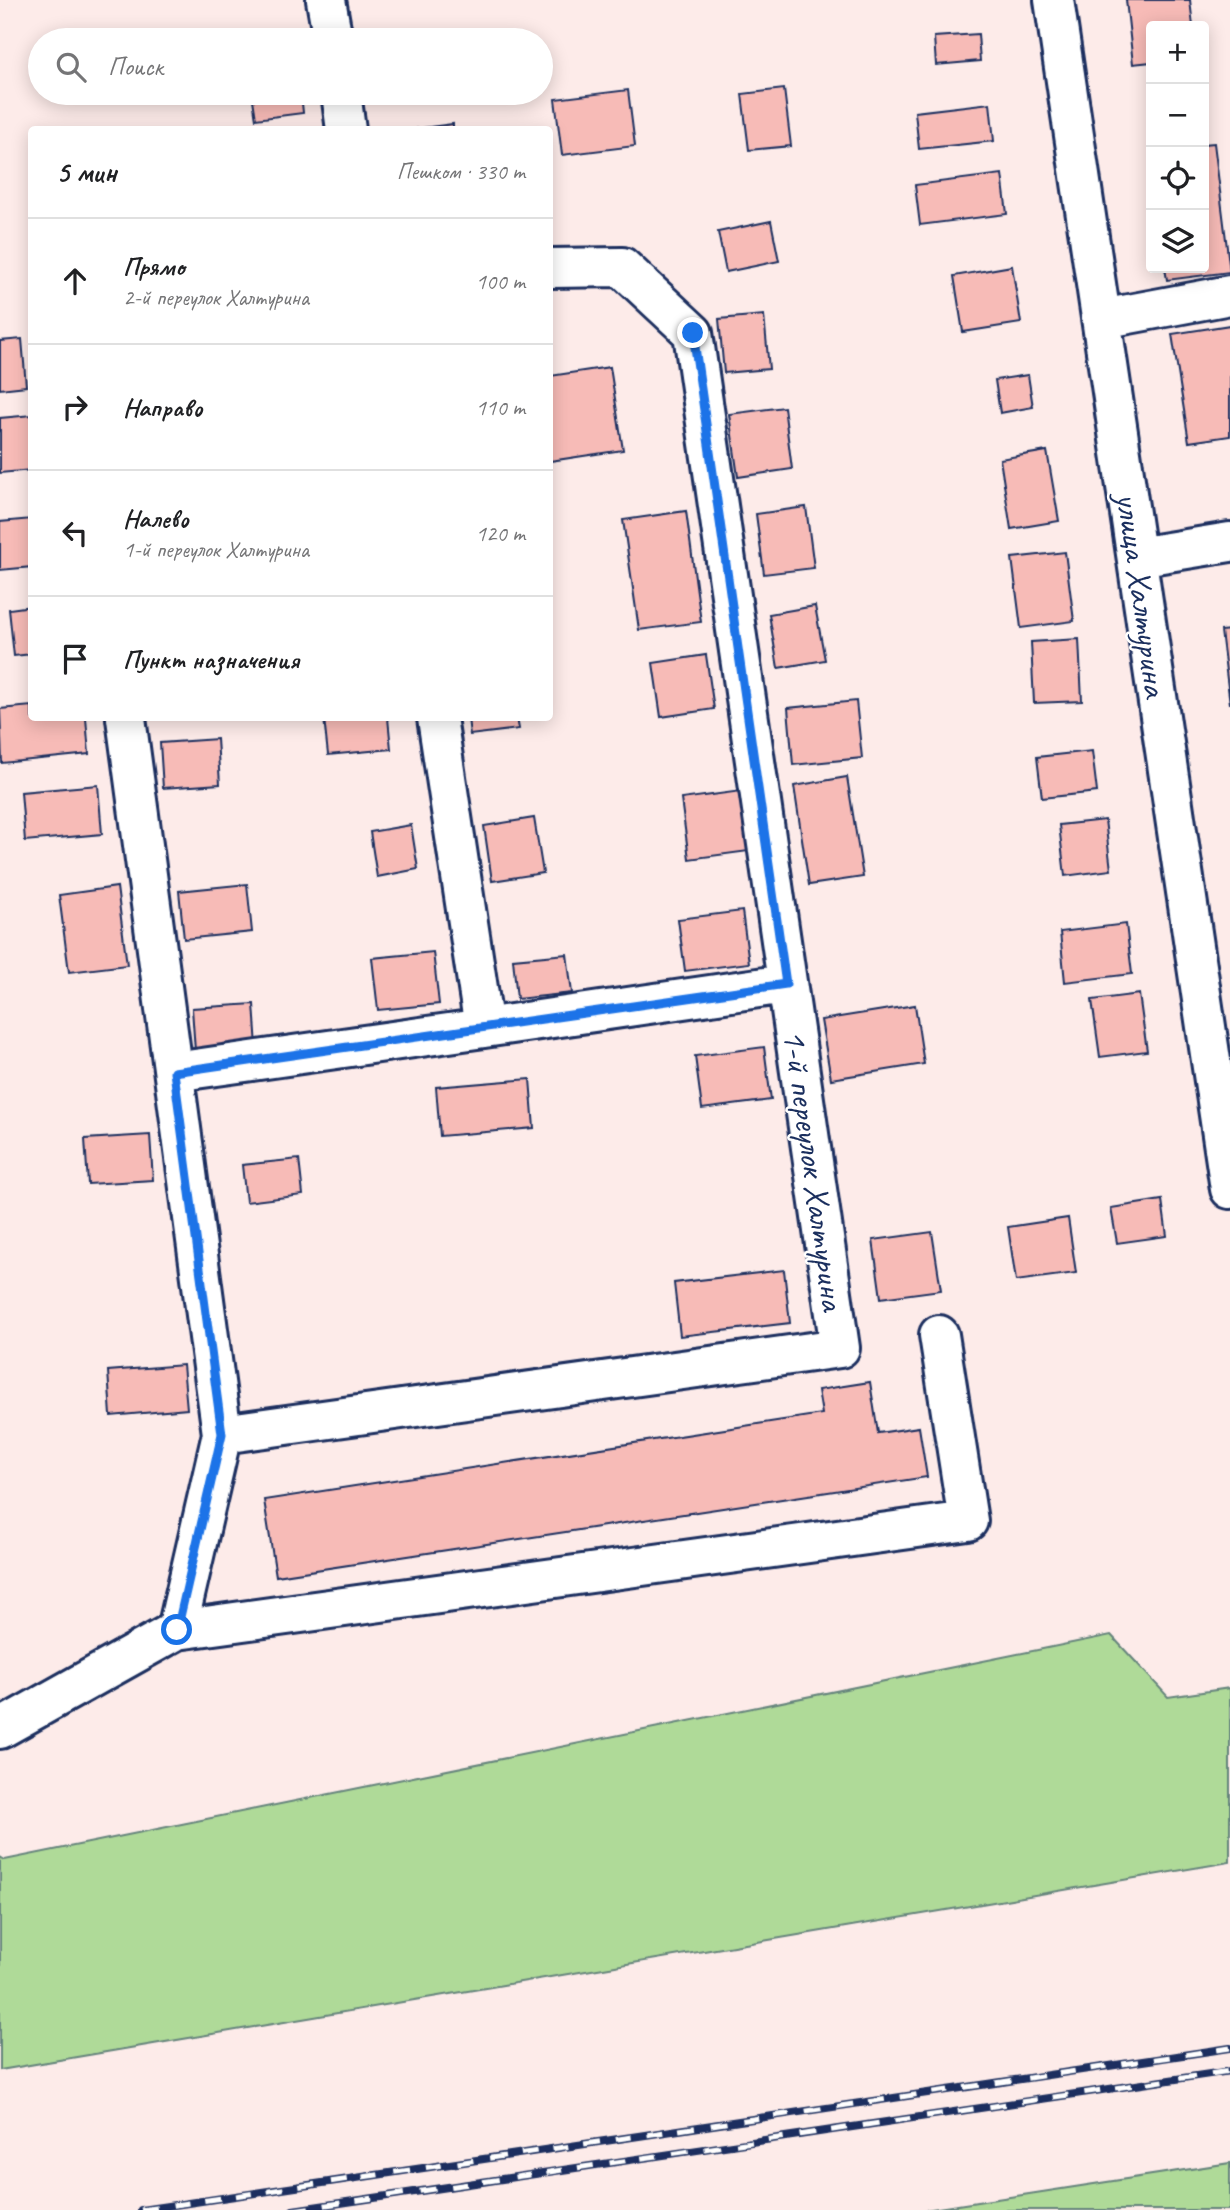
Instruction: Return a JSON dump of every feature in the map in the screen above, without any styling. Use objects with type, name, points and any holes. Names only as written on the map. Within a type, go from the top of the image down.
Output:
[{"type":"street","points":[[327,0],[331,28]]},
{"type":"street","name":"улица Халтурина","points":[[1054,0],[1230,1189]]},
{"type":"street","points":[[343,105],[345,126]]},
{"type":"street","name":"1-й переулок Халтурина","points":[[222,1434],[840,1348],[693,333],[622,267],[553,268]]},
{"type":"street","points":[[1102,319],[1230,295]]},
{"type":"street","points":[[1137,558],[1230,542]]},
{"type":"street","points":[[126,721],[222,1434],[177,1630]]},
{"type":"street","points":[[437,721],[484,1028]]},
{"type":"street","points":[[174,1072],[786,984]]},
{"type":"street","points":[[0,1729],[177,1630],[968,1521],[939,1335]]},
{"type":"green space","points":[[1111,1635],[1168,1697],[1230,1688],[1230,1862],[0,2070],[0,1857],[5,1860]]},
{"type":"green space","points":[[1230,2163],[1230,2210],[925,2210]]},
{"type":"building","points":[[1126,0],[1190,0],[1192,21],[1146,21],[1146,63],[1133,64]]},
{"type":"building","points":[[978,34],[980,61],[936,65],[934,37]]},
{"type":"building","points":[[784,89],[791,146],[749,150],[742,94]]},
{"type":"building","points":[[628,90],[635,146],[562,155],[555,99]]},
{"type":"building","points":[[990,103],[994,141],[919,149],[915,112]]},
{"type":"building","points":[[254,105],[302,105],[303,113],[256,119]]},
{"type":"building","points":[[1214,143],[1230,272],[1167,280],[1166,273],[1209,273],[1209,144]]},
{"type":"building","points":[[1002,174],[1007,214],[920,225],[915,185]]},
{"type":"building","points":[[771,221],[779,261],[726,272],[718,232]]},
{"type":"building","points":[[1012,266],[1021,323],[963,332],[954,276]]},
{"type":"building","points":[[764,315],[769,369],[724,373],[719,319]]},
{"type":"building","points":[[1230,325],[1230,436],[1189,442],[1172,334]]},
{"type":"building","points":[[22,339],[26,386],[0,389],[0,341]]},
{"type":"building","points":[[610,367],[623,450],[553,461],[553,376]]},
{"type":"building","points":[[1028,375],[1033,407],[1000,413],[995,380]]},
{"type":"building","points":[[784,407],[792,469],[738,477],[729,414]]},
{"type":"building","points":[[28,415],[28,470],[0,473],[0,418]]},
{"type":"building","points":[[1047,451],[1059,521],[1011,529],[1000,459]]},
{"type":"building","points":[[806,507],[814,568],[764,574],[756,514]]},
{"type":"building","points":[[686,511],[701,622],[639,630],[623,520]]},
{"type":"building","points":[[28,519],[28,567],[0,570],[0,522]]},
{"type":"building","points":[[1065,552],[1074,621],[1021,628],[1012,558]]},
{"type":"building","points":[[815,606],[825,660],[778,668],[769,614]]},
{"type":"building","points":[[28,607],[28,654],[14,656],[9,609]]},
{"type":"building","points":[[1230,630],[1230,704],[1221,631]]},
{"type":"building","points":[[1079,639],[1082,701],[1034,703],[1031,642]]},
{"type":"building","points":[[706,655],[714,709],[661,717],[653,663]]},
{"type":"building","points":[[856,701],[862,758],[793,765],[788,708]]},
{"type":"building","points":[[28,706],[28,721],[86,721],[89,754],[2,763],[0,709]]},
{"type":"building","points":[[324,721],[388,721],[391,749],[328,755]]},
{"type":"building","points":[[468,721],[518,721],[519,729],[470,735]]},
{"type":"building","points":[[217,739],[220,784],[163,788],[160,743]]},
{"type":"building","points":[[1092,751],[1097,792],[1042,798],[1037,757]]},
{"type":"building","points":[[847,777],[863,877],[809,885],[794,786]]},
{"type":"building","points":[[98,785],[102,834],[25,841],[21,792]]},
{"type":"building","points":[[741,791],[749,851],[689,859],[681,799]]},
{"type":"building","points":[[534,818],[543,873],[492,881],[484,826]]},
{"type":"building","points":[[1105,820],[1111,870],[1065,876],[1059,825]]},
{"type":"building","points":[[411,825],[418,869],[377,877],[370,832]]},
{"type":"building","points":[[247,884],[252,932],[184,939],[179,891]]},
{"type":"building","points":[[117,887],[127,965],[69,972],[59,895]]},
{"type":"building","points":[[742,911],[749,963],[685,971],[678,919]]},
{"type":"building","points":[[1126,924],[1132,974],[1065,982],[1060,932]]},
{"type":"building","points":[[433,952],[439,1004],[378,1010],[372,958]]},
{"type":"building","points":[[567,954],[572,993],[517,999],[513,959]]},
{"type":"building","points":[[1139,994],[1147,1051],[1100,1057],[1092,1000]]},
{"type":"building","points":[[254,1004],[257,1047],[195,1051],[192,1008]]},
{"type":"building","points":[[915,1005],[924,1064],[831,1079],[821,1020]]},
{"type":"building","points":[[764,1047],[771,1100],[702,1109],[695,1056]]},
{"type":"building","points":[[530,1079],[534,1128],[440,1136],[436,1087]]},
{"type":"building","points":[[150,1135],[153,1180],[88,1184],[85,1139]]},
{"type":"building","points":[[299,1159],[303,1195],[246,1202],[242,1165]]},
{"type":"building","points":[[1162,1200],[1167,1236],[1117,1243],[1111,1208]]},
{"type":"building","points":[[1068,1218],[1076,1273],[1016,1281],[1008,1227]]},
{"type":"building","points":[[932,1232],[941,1290],[881,1298],[873,1240]]},
{"type":"building","points":[[784,1270],[790,1323],[680,1336],[674,1283]]},
{"type":"building","points":[[183,1365],[187,1409],[111,1416],[108,1371]]},
{"type":"building","points":[[870,1382],[878,1433],[919,1427],[927,1477],[276,1576],[264,1500],[822,1414],[818,1390]]},
{"type":"railway","points":[[141,2210],[1230,2048]]},
{"type":"railway","points":[[293,2210],[1230,2071]]},
{"type":"route","points":[[177,1630],[222,1434],[174,1072],[786,984],[693,333]]}]
